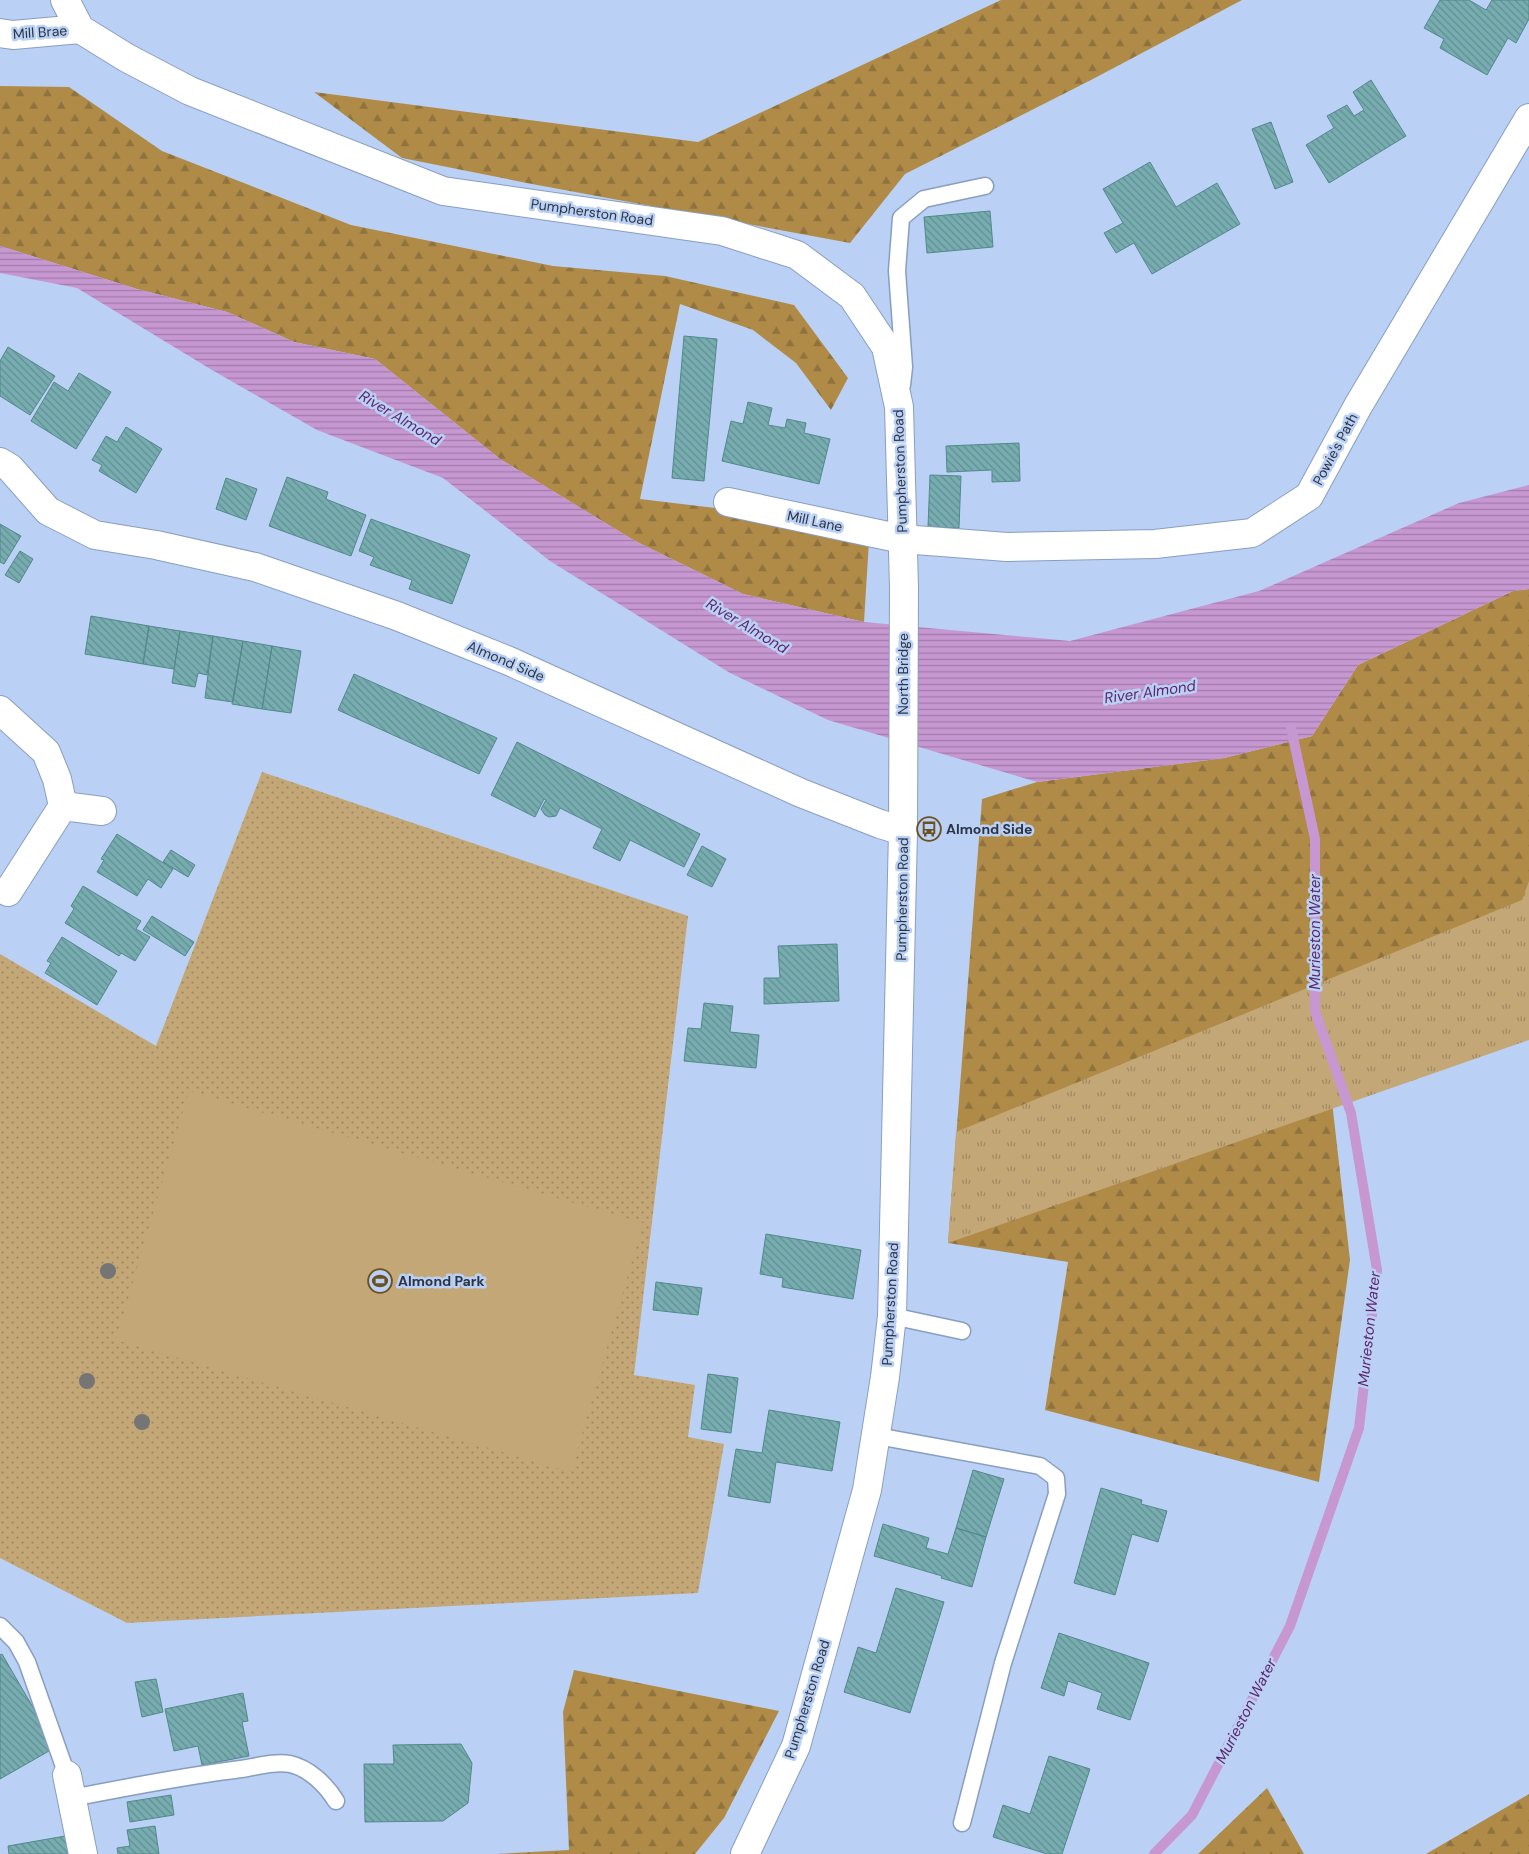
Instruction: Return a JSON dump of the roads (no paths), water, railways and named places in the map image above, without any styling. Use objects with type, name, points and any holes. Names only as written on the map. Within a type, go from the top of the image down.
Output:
[{"type":"main road","points":[[65,0],[80,29]]},
{"type":"main road","name":"Mill Brae","points":[[0,33],[13,35],[80,29]]},
{"type":"main road","name":"Pumpherston Road","points":[[80,29],[127,58],[190,91],[443,191],[722,231],[797,256],[852,296],[886,347],[899,407],[904,587]]},
{"type":"main road","name":"Powie's Path","points":[[902,539],[1007,547],[1154,544],[1252,533],[1309,496],[1358,406],[1529,118]]},
{"type":"main road","name":"Almond Side","points":[[0,462],[10,468],[48,511],[94,534],[156,545],[255,567],[397,616],[509,661],[801,793],[903,831]]},
{"type":"main road","name":"Mill Lane","points":[[728,502],[902,539]]},
{"type":"main road","name":"North Bridge","points":[[903,761],[904,587]]},
{"type":"main road","points":[[0,710],[46,752],[57,779],[63,806],[8,892]]},
{"type":"main road","name":"Pumpherston Road","points":[[745,1854],[796,1746],[867,1490],[877,1436],[892,1316],[903,761]]},
{"type":"main road","points":[[63,806],[102,811]]},
{"type":"main road","points":[[70,1786],[83,1854]]},
{"type":"lane","points":[[899,407],[904,367],[896,271],[901,218],[924,199],[985,186]]},
{"type":"lane","points":[[892,1316],[962,1331]]},
{"type":"lane","points":[[877,1436],[1040,1466],[1056,1478],[1057,1494],[1003,1663],[962,1823]]},
{"type":"lane","points":[[0,1626],[16,1642],[27,1662],[70,1786],[288,1764],[300,1767],[312,1775],[329,1790],[336,1801]]},
{"type":"water","name":"River Almond","points":[[0,246],[137,289],[227,312],[294,342],[375,359],[500,459],[635,541],[743,594],[864,622],[1070,641],[1259,591],[1459,503],[1529,485],[1529,589],[1513,591],[1358,665],[1312,736],[1224,758],[1037,782],[828,720],[730,673],[550,561],[443,478],[317,430],[212,370],[77,288],[0,273]]},
{"type":"waterway","name":"Murieston Water","points":[[1154,1854],[1192,1815],[1290,1626],[1359,1428],[1377,1270],[1351,1113],[1315,1011],[1315,839],[1291,728]]},
{"type":"place","name":"Almond Side","points":[[929,829]]},
{"type":"place","name":"Almond Park","points":[[380,1281]]}]
